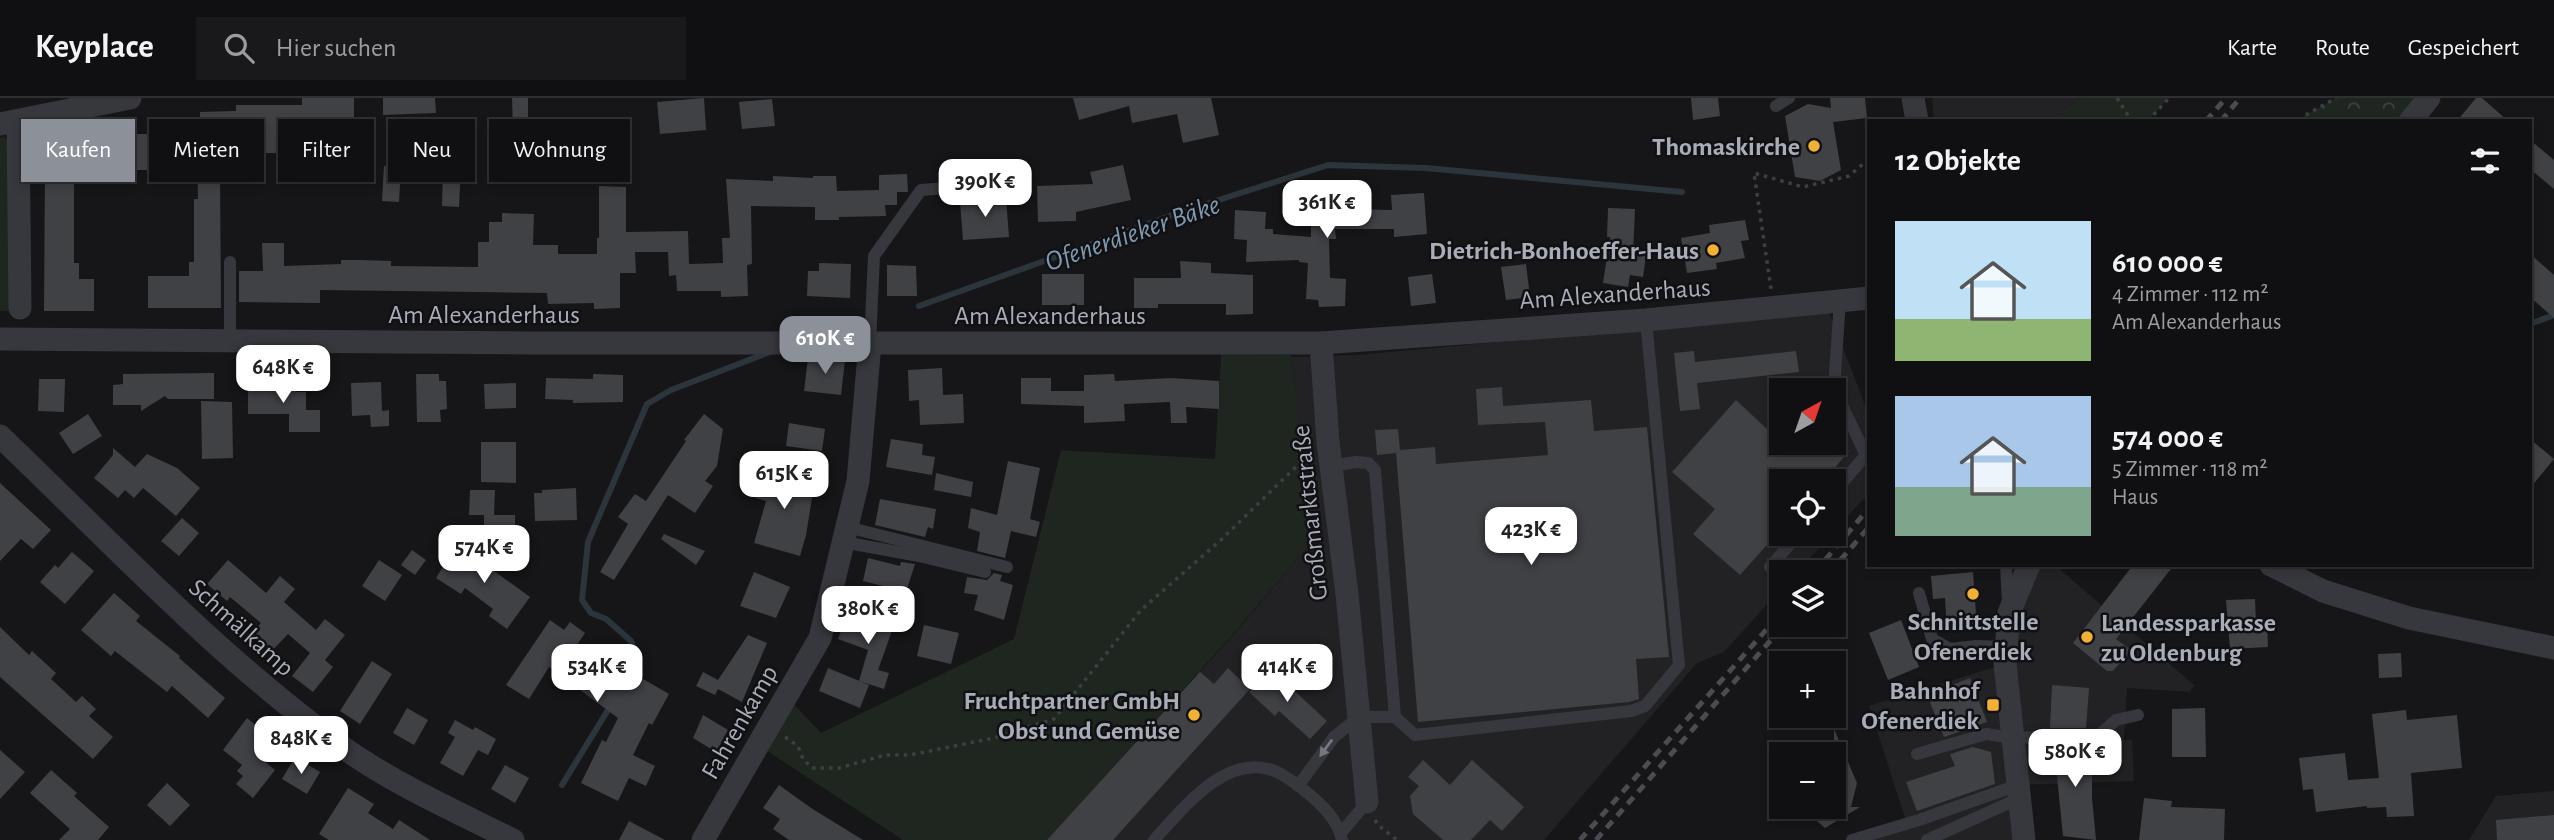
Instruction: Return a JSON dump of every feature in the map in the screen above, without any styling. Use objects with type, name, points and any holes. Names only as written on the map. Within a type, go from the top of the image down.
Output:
[{"type":"street","points":[[20,308],[9,123],[130,98]]},
{"type":"street","points":[[1913,98],[1917,119]]},
{"type":"street","points":[[2412,119],[2429,98]]},
{"type":"street","name":"Am Alexanderhaus","points":[[0,339],[1321,343],[1646,320],[1867,299]]},
{"type":"street","name":"Fahrenkamp","points":[[703,840],[820,638],[858,481],[870,343]]},
{"type":"street","name":"Großmarktstraße","points":[[1321,343],[1328,442],[1367,802]]},
{"type":"street","name":"Schmälkamp","points":[[0,436],[174,604],[264,686],[354,754],[415,791],[513,840]]},
{"type":"street","points":[[2024,840],[2006,647],[2009,613],[2028,567]]},
{"type":"street","points":[[2275,567],[2323,591],[2409,618],[2554,648]]},
{"type":"lane","points":[[1776,106],[1789,98]]},
{"type":"lane","points":[[870,343],[874,256],[921,190],[1000,184]]},
{"type":"lane","points":[[230,262],[230,341]]},
{"type":"lane","points":[[1840,300],[1834,388],[1867,454],[1846,478]]},
{"type":"lane","points":[[1298,786],[1334,737],[1359,716],[1395,717],[1415,735],[1631,711],[1645,706],[1679,664],[1646,320]]},
{"type":"lane","points":[[1331,466],[1368,463],[1375,470],[1395,717]]},
{"type":"lane","points":[[845,534],[1007,567]]},
{"type":"lane","points":[[845,534],[985,572]]},
{"type":"lane","points":[[1776,560],[1788,546]]},
{"type":"lane","points":[[2006,567],[2009,613]]},
{"type":"lane","points":[[1919,593],[1932,639],[1950,649],[2006,647]]},
{"type":"lane","points":[[1917,754],[1986,734],[2013,738],[2098,736],[2116,720],[2138,715]]},
{"type":"lane","points":[[1154,840],[1192,799],[1217,778],[1243,768],[1272,769],[1298,786],[1324,807],[1341,837],[1367,802]]},
{"type":"lane","points":[[1852,840],[2019,792]]},
{"type":"lane","points":[[1927,840],[2019,792]]},
{"type":"path","points":[[2117,98],[2130,119]]},
{"type":"path","points":[[2150,119],[2169,98]]},
{"type":"path","points":[[2302,119],[2336,98]]},
{"type":"path","points":[[1774,309],[1754,173],[1803,187],[1849,176],[1867,161]]},
{"type":"path","points":[[768,727],[798,746],[803,759],[812,768],[839,768],[885,755],[910,755],[994,738],[1054,719],[1140,610],[1223,539],[1310,453],[1328,442]]},
{"type":"path","points":[[1367,802],[1377,825],[1397,840]]},
{"type":"shaded area","points":[[1932,98],[2081,98],[2051,119],[1934,119]]},
{"type":"shaded area","points":[[1829,312],[1867,410],[1867,495],[1846,518],[1846,469],[1769,469],[1769,546],[1821,546],[1808,560],[1769,560],[1769,602],[1724,652],[1697,663],[1544,840],[1047,840],[1236,632],[1314,539],[1291,357],[1357,355]]},
{"type":"shaded area","points":[[2036,567],[2057,567],[2194,685],[2190,692],[2127,688],[2124,740],[2132,740],[2134,781],[2019,785],[2024,840],[1867,840],[1907,824],[1869,706],[2005,664],[2012,613]]},
{"type":"shaded area","points":[[2554,791],[2554,840],[2469,840],[2496,796]]},
{"type":"green space","points":[[2081,98],[2169,98],[2150,119],[2051,119]]},
{"type":"green space","points":[[2336,98],[2430,98],[2413,119],[2302,119]]},
{"type":"green space","points":[[4,136],[14,150],[10,311],[0,311],[0,138]]},
{"type":"green space","points":[[1221,354],[1291,355],[1314,539],[1236,631],[1047,840],[903,840],[758,745],[786,696],[821,733],[1014,639],[1061,450],[1215,459]]},
{"type":"building","points":[[302,98],[354,98],[354,119],[278,119],[276,153],[264,153],[264,119],[200,119],[200,112],[236,111],[236,105],[302,105]]},
{"type":"building","points":[[383,98],[435,98],[436,113],[383,115]]},
{"type":"building","points":[[512,98],[528,98],[528,119],[513,119]]},
{"type":"building","points":[[704,98],[706,130],[660,134],[657,102]]},
{"type":"building","points":[[1073,98],[1211,98],[1219,135],[1183,143],[1177,114],[1132,123],[1129,106],[1079,120]]},
{"type":"building","points":[[1691,98],[1718,98],[1720,116],[1693,120]]},
{"type":"building","name":"Thomaskirche","points":[[1830,98],[1865,98],[1867,118],[1833,122],[1841,170],[1820,181],[1795,177],[1785,116],[1808,104],[1831,108]]},
{"type":"building","points":[[2476,98],[2482,98],[2506,119],[2459,119]]},
{"type":"building","points":[[772,99],[775,126],[742,129],[739,102]]},
{"type":"building","points":[[135,134],[149,134],[149,170],[135,170]]},
{"type":"building","points":[[2532,142],[2554,160],[2554,189],[2532,171]]},
{"type":"building","points":[[1123,165],[1131,200],[1076,212],[1076,221],[1038,222],[1037,186],[1093,184],[1090,172]]},
{"type":"building","points":[[384,166],[388,166],[388,182],[400,182],[399,202],[382,201]]},
{"type":"building","points":[[907,174],[908,192],[897,192],[897,205],[885,205],[886,216],[815,220],[815,207],[751,206],[752,264],[747,265],[748,296],[721,297],[721,291],[677,291],[676,275],[669,276],[668,252],[635,252],[636,273],[620,273],[620,308],[594,309],[594,303],[548,304],[547,293],[320,290],[320,303],[239,302],[239,271],[263,271],[262,243],[284,243],[284,266],[341,264],[341,260],[359,260],[391,261],[391,266],[478,267],[478,242],[489,242],[489,222],[502,222],[502,213],[534,214],[533,245],[558,245],[558,254],[597,254],[599,186],[626,187],[626,232],[688,231],[689,264],[723,263],[722,238],[730,238],[726,179],[773,181],[773,176],[836,176],[837,191],[879,190],[879,175]]},
{"type":"building","points":[[45,182],[74,182],[74,263],[79,263],[79,279],[94,279],[94,311],[44,311]]},
{"type":"building","points":[[198,182],[220,182],[221,308],[148,308],[148,276],[189,276],[189,262],[194,262],[194,199],[198,199]]},
{"type":"building","points":[[443,182],[460,182],[459,207],[442,206]]},
{"type":"building","points":[[1424,193],[1427,234],[1394,237],[1394,229],[1335,229],[1336,239],[1329,239],[1330,278],[1346,279],[1345,306],[1319,307],[1318,300],[1306,299],[1308,263],[1299,260],[1246,262],[1247,240],[1234,239],[1235,210],[1266,212],[1265,229],[1273,229],[1273,234],[1311,237],[1311,218],[1333,217],[1333,200],[1351,200],[1352,209],[1392,210],[1391,195]]},
{"type":"building","points":[[1006,198],[1009,237],[963,240],[960,202]]},
{"type":"building","points":[[1608,208],[1635,209],[1633,254],[1646,256],[1643,277],[1630,275],[1628,287],[1603,283],[1610,237],[1607,237]]},
{"type":"building","name":"Dietrich-Bonhoeffer-Haus","points":[[1745,220],[1749,240],[1741,241],[1745,258],[1716,263],[1717,269],[1687,273],[1681,238],[1710,233],[1709,225]]},
{"type":"building","points":[[2532,256],[2554,275],[2554,318],[2532,299]]},
{"type":"building","points":[[1180,261],[1211,263],[1211,273],[1253,275],[1253,314],[1226,315],[1226,304],[1158,304],[1158,308],[1134,308],[1134,278],[1181,278]]},
{"type":"building","points":[[819,263],[851,264],[850,298],[807,296],[808,271],[819,271]]},
{"type":"building","points":[[1526,264],[1530,297],[1506,300],[1501,267]]},
{"type":"building","points":[[887,265],[916,266],[917,296],[887,296]]},
{"type":"building","points":[[1042,274],[1084,274],[1084,305],[1042,305]]},
{"type":"building","points":[[1432,274],[1436,303],[1411,306],[1408,277]]},
{"type":"building","points":[[1694,351],[1695,362],[1796,351],[1799,372],[1697,383],[1700,409],[1680,411],[1674,353]]},
{"type":"building","points":[[808,357],[845,360],[841,395],[804,391]]},
{"type":"building","points":[[942,368],[943,395],[963,394],[964,423],[920,425],[919,400],[909,401],[908,370]]},
{"type":"building","points":[[214,373],[214,399],[168,399],[165,396],[141,411],[141,405],[113,405],[113,385],[123,384],[123,374]]},
{"type":"building","points":[[416,374],[439,374],[439,381],[446,381],[447,409],[440,410],[441,422],[417,422]]},
{"type":"building","points":[[593,374],[623,375],[623,402],[573,403],[573,400],[545,399],[546,378],[593,379]]},
{"type":"building","points":[[1114,374],[1115,381],[1171,378],[1219,381],[1219,409],[1186,407],[1187,423],[1171,423],[1170,402],[1124,404],[1125,421],[1084,423],[1084,406],[1021,404],[1021,378],[1051,378],[1051,391],[1084,391],[1084,375]]},
{"type":"building","points":[[39,379],[65,379],[64,412],[38,411]]},
{"type":"building","points":[[248,382],[296,382],[296,392],[306,392],[306,410],[320,410],[320,432],[289,432],[289,414],[248,414]]},
{"type":"building","points":[[381,382],[382,411],[389,410],[389,426],[371,427],[370,415],[352,416],[351,383]]},
{"type":"building","points":[[516,383],[516,408],[485,409],[484,384]]},
{"type":"building","points":[[1502,387],[1503,406],[1591,400],[1594,431],[1647,427],[1669,657],[1636,659],[1639,699],[1629,702],[1418,722],[1396,453],[1377,455],[1375,430],[1398,429],[1400,450],[1435,447],[1436,464],[1548,455],[1545,422],[1478,425],[1476,389]]},
{"type":"building","points":[[1736,400],[1769,431],[1769,455],[1846,455],[1834,469],[1769,469],[1769,543],[1740,575],[1693,534],[1715,509],[1672,472]]},
{"type":"building","points":[[201,401],[232,402],[233,458],[202,459]]},
{"type":"building","points":[[88,414],[102,436],[73,454],[59,433]]},
{"type":"building","points":[[704,414],[723,429],[717,466],[705,481],[713,486],[695,513],[668,495],[614,580],[600,572],[628,524],[618,517],[635,494],[646,501],[686,441],[684,440]]},
{"type":"building","points":[[789,423],[825,429],[822,451],[786,446]]},
{"type":"building","points":[[891,439],[923,444],[922,455],[935,457],[932,475],[886,467]]},
{"type":"building","points":[[2532,441],[2554,459],[2532,486]]},
{"type":"building","points":[[481,442],[516,442],[516,483],[481,482]]},
{"type":"building","points":[[113,448],[135,467],[147,454],[177,468],[200,488],[176,516],[143,488],[134,498],[125,490],[118,498],[94,478],[113,455]]},
{"type":"building","points":[[1008,461],[1040,468],[1030,519],[1040,522],[1036,537],[1011,531],[1005,558],[977,551],[980,532],[968,528],[971,508],[997,515]]},
{"type":"building","points":[[762,468],[815,480],[800,556],[754,543],[766,501],[755,498]]},
{"type":"building","points":[[936,473],[973,482],[971,497],[934,490]]},
{"type":"building","points":[[0,483],[51,530],[33,549],[21,539],[0,561]]},
{"type":"building","points":[[576,488],[577,520],[535,521],[534,493]]},
{"type":"building","points":[[470,490],[495,490],[494,515],[469,515]]},
{"type":"building","points":[[880,499],[936,509],[933,529],[928,527],[925,537],[875,525]]},
{"type":"building","points":[[484,515],[515,515],[515,539],[484,539]]},
{"type":"building","points":[[182,518],[199,533],[179,556],[161,541]]},
{"type":"building","points":[[664,534],[705,551],[696,565],[661,539]]},
{"type":"building","points":[[454,549],[460,549],[471,556],[475,550],[494,562],[490,568],[530,597],[507,629],[489,616],[493,609],[465,588],[461,594],[436,578]]},
{"type":"building","points":[[412,550],[426,560],[415,575],[401,565]]},
{"type":"building","points":[[72,552],[94,571],[65,604],[40,582],[55,565],[58,568]]},
{"type":"building","points":[[868,558],[900,566],[901,562],[915,564],[905,595],[894,591],[895,589],[863,581]]},
{"type":"building","points":[[228,560],[266,593],[280,576],[295,589],[284,602],[316,630],[325,619],[345,635],[325,660],[333,667],[313,692],[292,676],[310,653],[288,634],[270,653],[250,635],[261,623],[230,597],[227,601],[207,584]]},
{"type":"building","points":[[379,560],[402,575],[385,601],[362,586]]},
{"type":"building","points":[[2131,567],[2172,567],[2116,639],[2131,650],[2113,671],[2107,671],[2073,643]]},
{"type":"building","points":[[754,572],[790,587],[776,618],[740,606]]},
{"type":"building","points":[[1973,572],[1977,628],[1947,630],[1945,598],[1933,599],[1931,576]]},
{"type":"building","points":[[994,573],[1002,575],[1000,581],[1013,585],[1004,620],[974,610],[978,595],[964,593],[967,577],[987,580]]},
{"type":"building","points":[[114,593],[140,616],[136,621],[180,656],[179,658],[225,698],[208,718],[172,686],[167,692],[115,651],[111,656],[81,630]]},
{"type":"building","points":[[2255,599],[2256,623],[2267,622],[2268,647],[2230,649],[2226,600]]},
{"type":"building","points":[[848,612],[893,628],[878,670],[889,673],[884,689],[859,681],[868,650],[838,639]]},
{"type":"building","points":[[550,620],[564,630],[570,622],[585,633],[577,645],[633,686],[638,676],[669,694],[652,725],[649,723],[633,755],[655,766],[646,786],[629,778],[618,801],[581,783],[602,740],[606,742],[618,718],[549,667],[529,699],[506,685]]},
{"type":"building","points":[[1901,620],[1919,667],[1888,680],[1869,633]]},
{"type":"building","points":[[924,625],[959,633],[951,664],[917,656]]},
{"type":"building","points":[[0,627],[29,655],[32,651],[56,673],[51,679],[76,702],[82,696],[96,709],[89,716],[113,737],[93,759],[0,677]]},
{"type":"building","points":[[748,635],[767,643],[742,702],[718,689],[715,695],[696,686],[703,672],[718,680]]},
{"type":"building","points":[[2401,653],[2402,677],[2379,678],[2378,654]]},
{"type":"building","points":[[372,661],[392,674],[360,724],[340,711]]},
{"type":"building","points":[[828,668],[869,685],[860,708],[819,691]]},
{"type":"building","points":[[1228,668],[1250,689],[1113,840],[1047,840],[1200,672],[1214,684]]},
{"type":"building","points":[[1271,669],[1327,721],[1310,739],[1279,711],[1275,716],[1249,692]]},
{"type":"building","points":[[1970,678],[1987,722],[1944,737],[1927,695]]},
{"type":"building","points":[[2052,685],[2089,688],[2086,728],[2050,728]]},
{"type":"building","points":[[407,708],[428,720],[414,745],[393,733]]},
{"type":"building","points":[[2205,708],[2206,757],[2172,757],[2172,709]]},
{"type":"building","points":[[2406,710],[2407,720],[2457,715],[2462,768],[2411,773],[2414,816],[2387,817],[2386,807],[2367,806],[2316,812],[2313,789],[2303,790],[2299,758],[2345,753],[2348,780],[2379,778],[2372,714]]},
{"type":"building","points":[[703,715],[728,730],[716,752],[693,738]]},
{"type":"building","points":[[247,718],[271,737],[257,755],[275,770],[253,798],[236,784],[243,776],[237,771],[242,765],[223,750]]},
{"type":"building","points":[[455,720],[496,739],[488,755],[478,750],[463,776],[440,763],[455,737],[448,733]]},
{"type":"building","points":[[1834,729],[1840,742],[1834,742]]},
{"type":"building","points":[[2092,745],[2092,798],[2096,840],[2063,836],[2056,767],[2049,767],[2050,746]]},
{"type":"building","points":[[1973,747],[1991,752],[1995,784],[1917,811],[1906,782],[1955,766],[1950,754]]},
{"type":"building","points":[[0,750],[25,772],[0,799]]},
{"type":"building","points":[[295,757],[320,772],[307,794],[282,779]]},
{"type":"building","points":[[1846,757],[1857,783],[1851,807],[1860,807],[1846,815]]},
{"type":"building","points":[[1423,760],[1450,785],[1472,760],[1524,807],[1502,831],[1490,820],[1471,840],[1443,840],[1413,814],[1410,796],[1419,786],[1408,777]]},
{"type":"building","points":[[505,765],[529,778],[515,803],[491,789]]},
{"type":"building","points":[[51,770],[77,793],[74,796],[109,827],[98,840],[59,840],[70,829],[30,793]]},
{"type":"building","points":[[167,783],[190,805],[170,826],[147,805]]},
{"type":"building","points":[[779,785],[863,840],[789,840],[773,829],[780,819],[763,808]]},
{"type":"building","points":[[348,788],[374,804],[368,813],[393,829],[399,820],[430,840],[329,840],[319,834]]},
{"type":"building","points":[[2144,798],[2172,801],[2171,807],[2225,809],[2224,840],[2139,840]]},
{"type":"building","points":[[2554,815],[2554,840],[2497,840],[2496,820]]},
{"type":"building","points":[[1815,819],[1840,819],[1825,828]]},
{"type":"building","points":[[629,821],[665,840],[619,840]]},
{"type":"waterway","name":"Ofenerdieker Bäke","points":[[919,306],[1175,214],[1328,165],[1426,168],[1682,192]]},
{"type":"waterway","name":"Ofenerdieker Bäke","points":[[2532,323],[2554,315]]},
{"type":"waterway","name":"Ofenerdieker Bäke","points":[[622,687],[636,665],[637,657],[631,641],[606,619],[591,613],[582,600],[588,542],[647,404],[671,390],[770,352]]},
{"type":"waterway","name":"Ofenerdieker Bäke","points":[[562,785],[611,705]]},
{"type":"railway","points":[[2208,119],[2226,98]]},
{"type":"railway","points":[[2223,119],[2240,98]]},
{"type":"railway","points":[[1825,560],[1867,510]]},
{"type":"railway","points":[[1840,560],[1867,529]]},
{"type":"railway","points":[[1580,840],[1769,627]]},
{"type":"railway","points":[[1596,840],[1774,637]]},
{"type":"place","name":"Thomaskirche","points":[[1814,146]]},
{"type":"place","name":"Dietrich-Bonhoeffer-Haus","points":[[1713,250]]},
{"type":"place","name":"Schnittstelle Ofenerdiek","points":[[1973,594]]},
{"type":"place","name":"Landessparkasse zu Oldenburg","points":[[2087,637]]},
{"type":"place","name":"Bahnhof Ofenerdiek","points":[[1993,705]]},
{"type":"place","name":"Fruchtpartner GmbH Obst und Gemüse","points":[[1194,715]]}]
